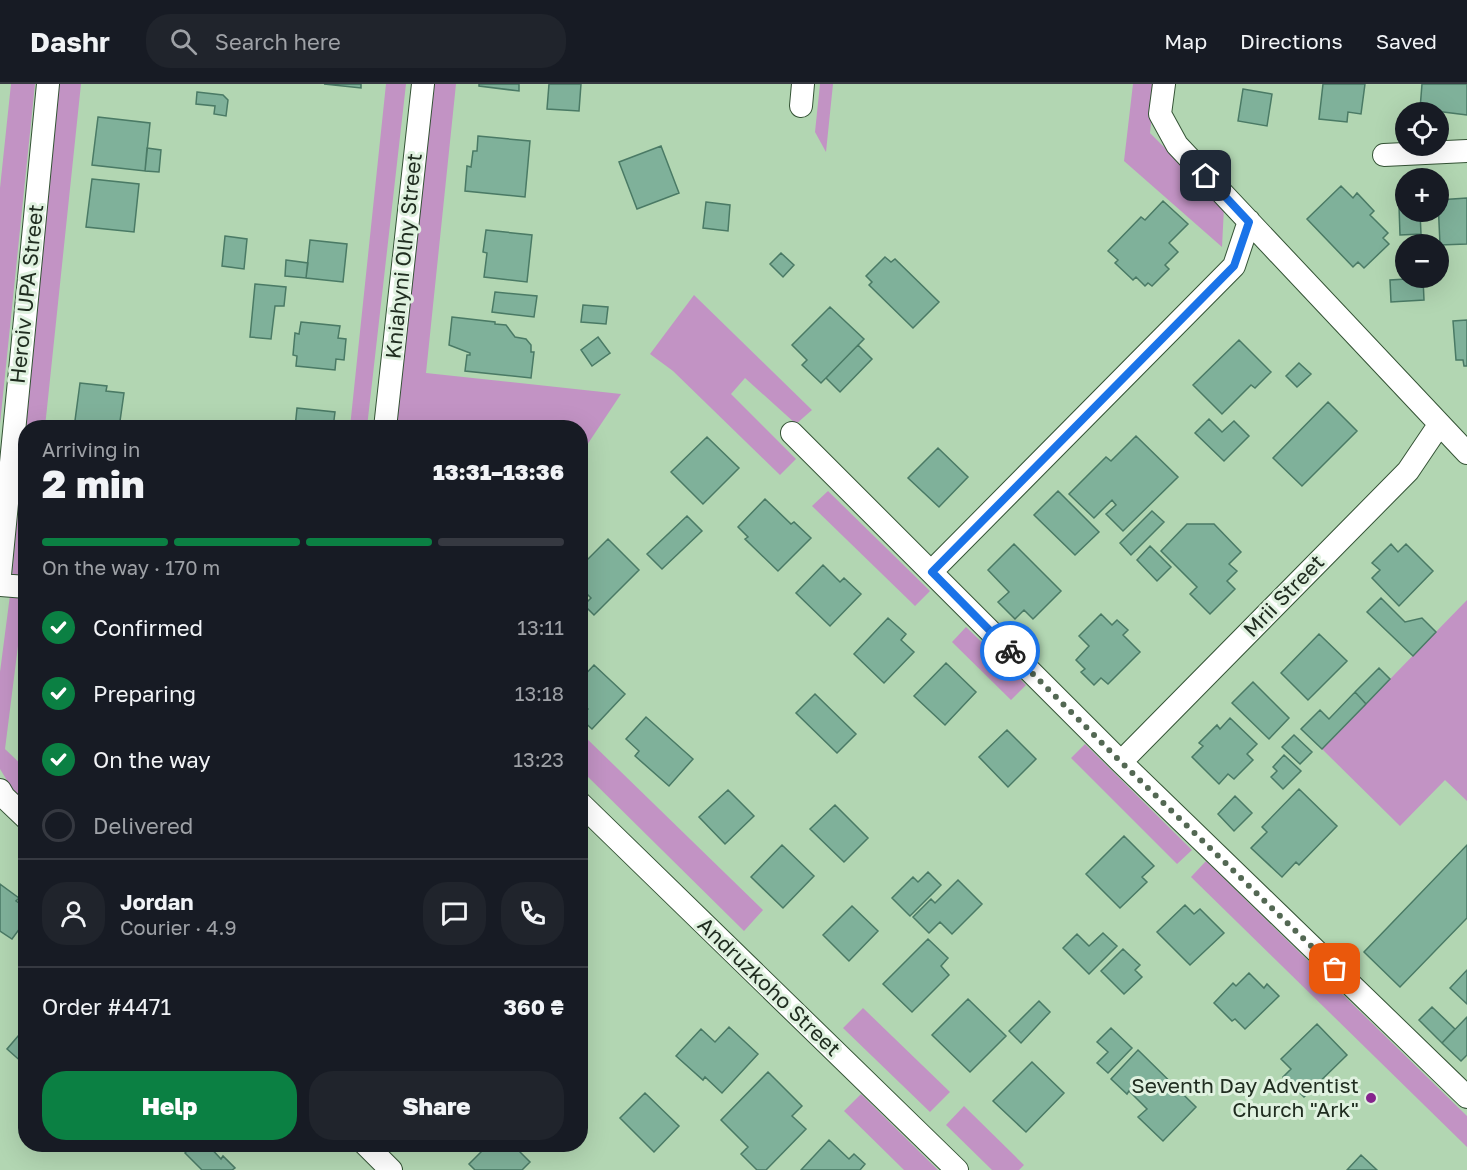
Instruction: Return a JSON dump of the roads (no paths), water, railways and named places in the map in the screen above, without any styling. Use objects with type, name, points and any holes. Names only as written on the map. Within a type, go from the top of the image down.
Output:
[{"type":"street","name":"Heroiv UPA Street","points":[[0,575],[48,84]]},
{"type":"street","name":"Kniahyni Olhy Street","points":[[386,420],[423,84]]},
{"type":"street","points":[[1164,84],[1160,114],[1177,145],[1467,453]]},
{"type":"street","points":[[1384,155],[1467,151]]},
{"type":"street","points":[[932,572],[1234,266],[1249,222]]},
{"type":"street","name":"Mrii Street","points":[[1121,762],[1407,471],[1439,425]]},
{"type":"street","points":[[792,433],[1121,762],[1467,1097]]},
{"type":"street","points":[[0,585],[18,586]]},
{"type":"street","points":[[0,790],[18,810]]},
{"type":"street","name":"Andruzkoho Street","points":[[588,811],[957,1170]]},
{"type":"street","points":[[373,1152],[391,1170]]},
{"type":"place","name":"Seventh Day Adventist Church \"Ark\"","points":[[1371,1098]]}]
